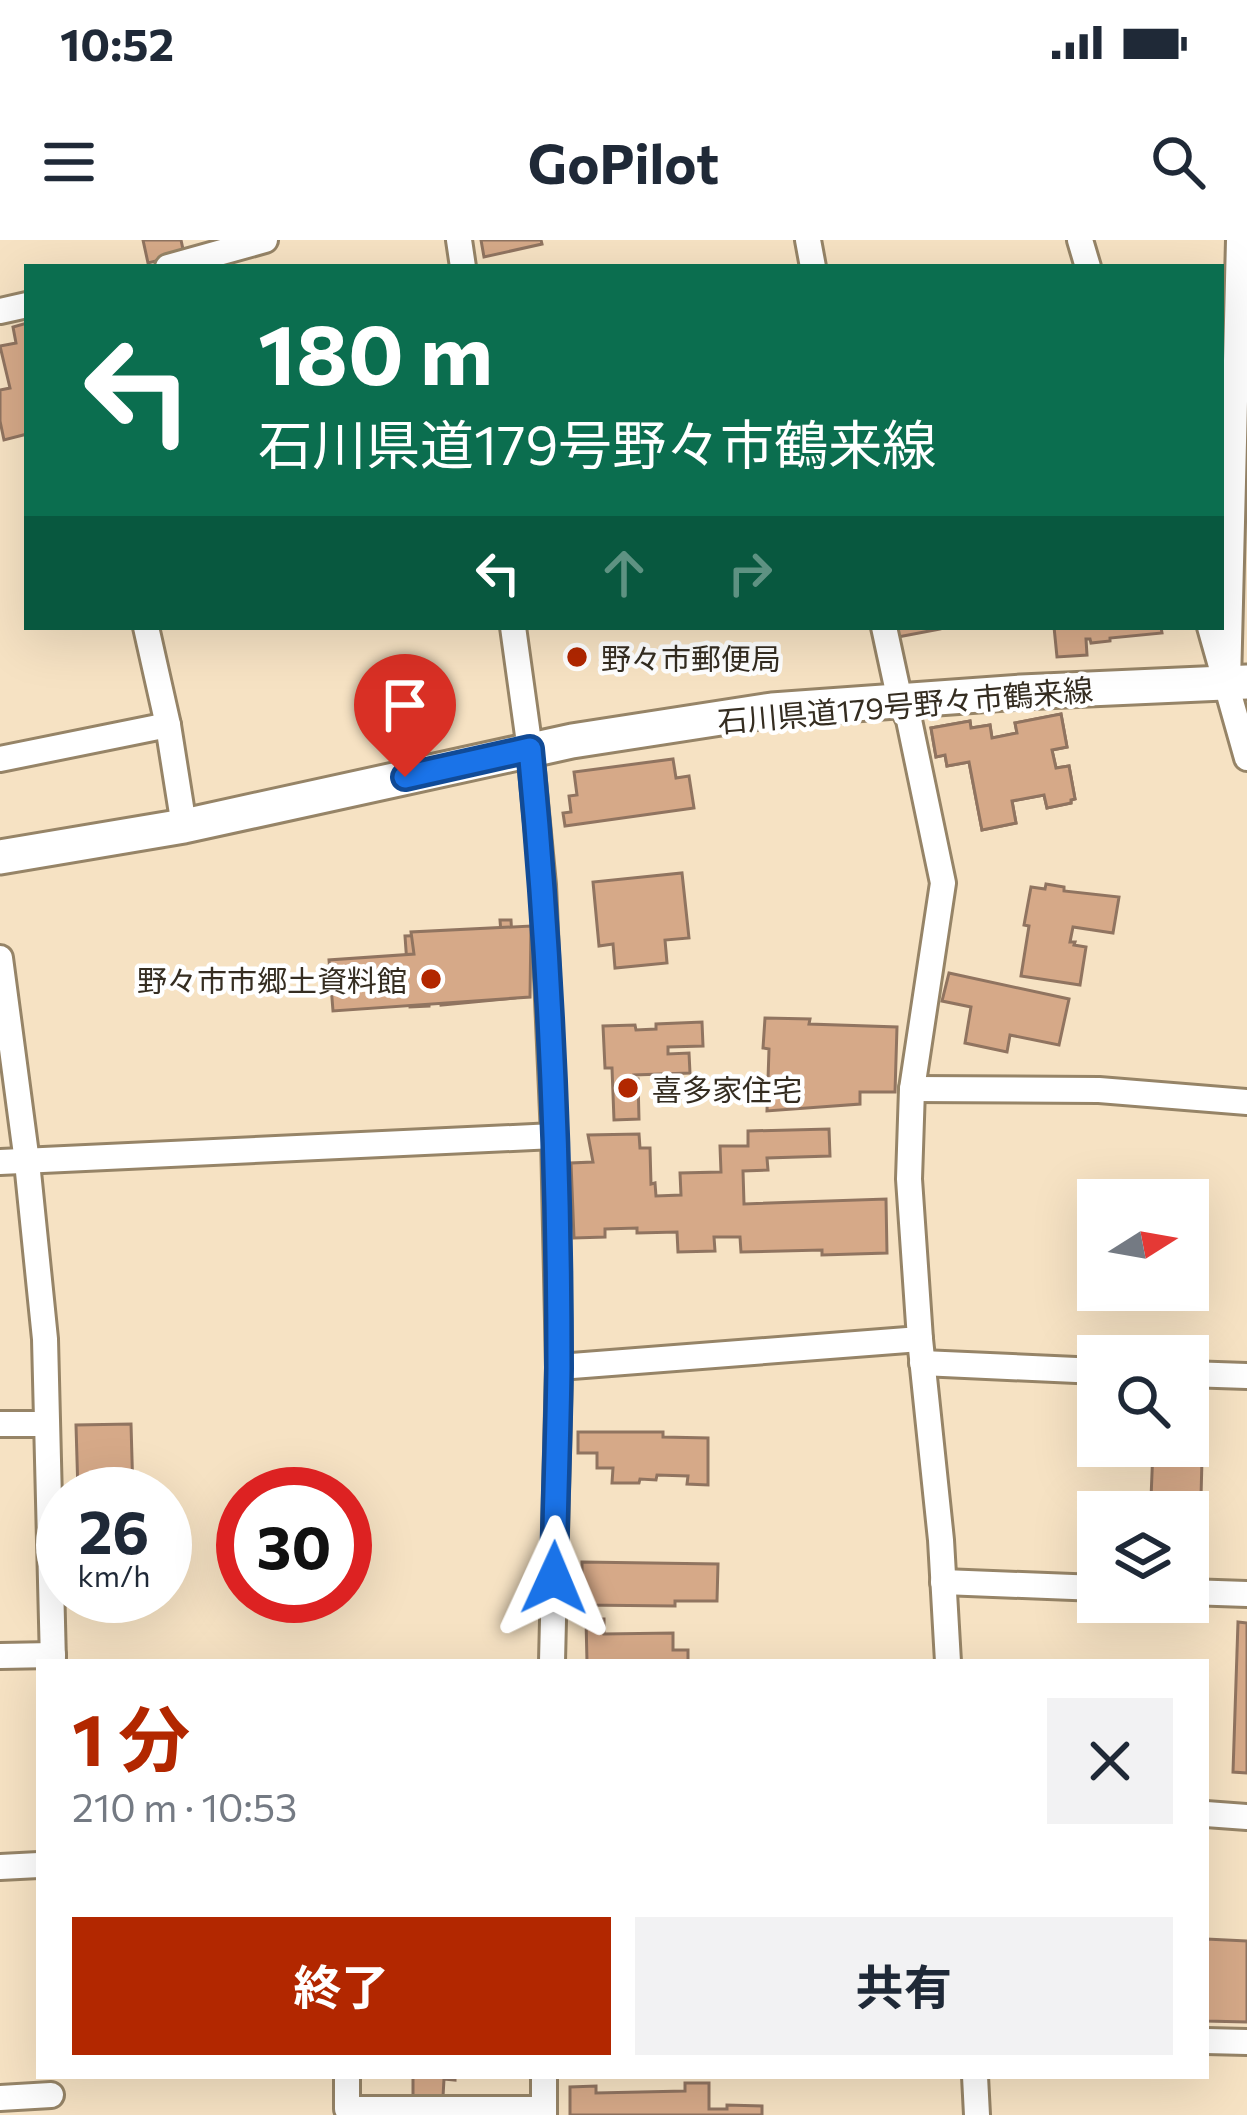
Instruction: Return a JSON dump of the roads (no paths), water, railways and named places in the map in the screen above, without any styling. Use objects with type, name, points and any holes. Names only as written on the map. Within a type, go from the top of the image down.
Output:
[{"type":"main road","name":"石川県道179号野々市鶴来線","points":[[0,857],[184,826],[530,749],[772,710],[1238,683]]},
{"type":"street","points":[[179,264],[265,240]]},
{"type":"street","points":[[1239,240],[1238,683],[1247,758]]},
{"type":"street","points":[[147,630],[169,725],[184,826]]},
{"type":"street","points":[[513,630],[543,885],[554,1136],[559,1367],[552,1659]]},
{"type":"street","points":[[885,630],[900,701],[909,719],[943,883],[912,1089],[909,1179],[948,1659]]},
{"type":"street","points":[[1212,630],[1238,683]]},
{"type":"street","points":[[0,759],[169,725]]},
{"type":"street","points":[[0,958],[45,1339],[53,1658],[0,1656]]},
{"type":"street","points":[[912,1089],[1099,1090],[1247,1102]]},
{"type":"street","points":[[0,1162],[554,1136]]},
{"type":"street","points":[[559,1367],[921,1351],[1077,1368]]},
{"type":"street","points":[[1209,1375],[1247,1376]]},
{"type":"street","points":[[0,1424],[47,1424]]},
{"type":"street","points":[[943,1582],[1077,1587]]},
{"type":"street","points":[[1209,1593],[1247,1594]]},
{"type":"street","points":[[1209,1814],[1247,1817]]},
{"type":"street","points":[[0,1867],[36,1865]]},
{"type":"street","points":[[1209,2041],[1247,2042]]},
{"type":"street","points":[[346,2079],[347,2109],[544,2112],[544,2079]]},
{"type":"street","points":[[974,2079],[977,2115]]},
{"type":"street","points":[[0,2098],[52,2096]]},
{"type":"place","name":"野々市郵便局","points":[[577,657]]},
{"type":"place","name":"野々市市郷土資料館","points":[[431,979]]},
{"type":"place","name":"喜多家住宅","points":[[628,1088]]}]
